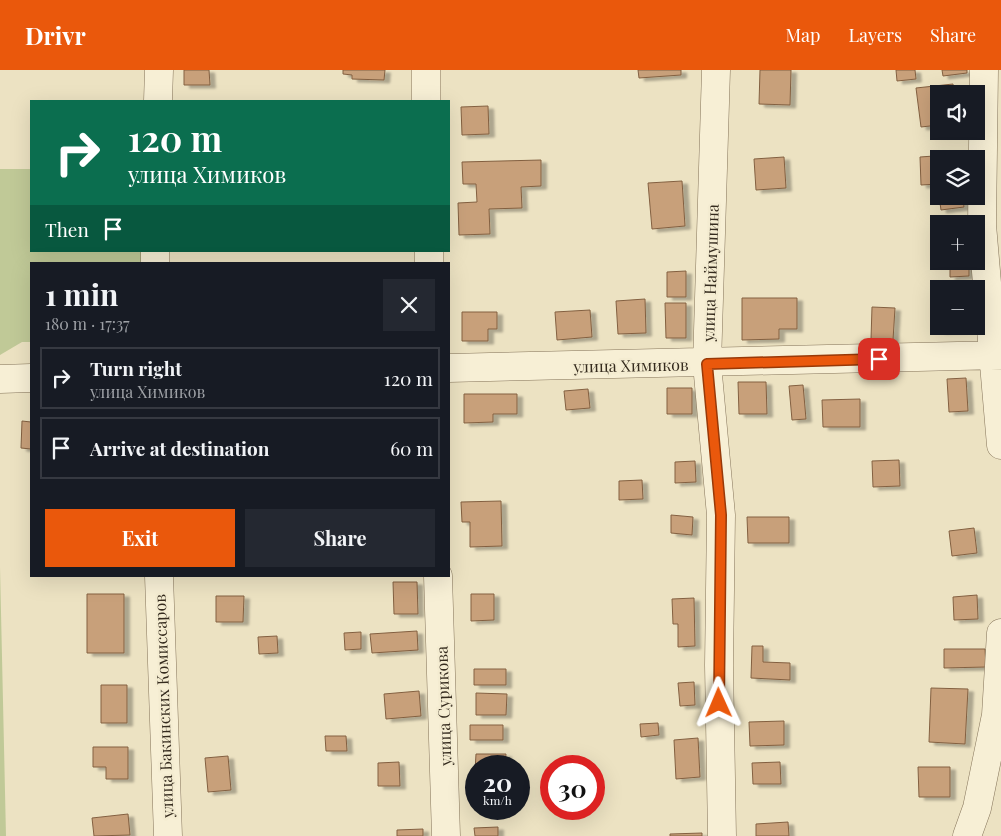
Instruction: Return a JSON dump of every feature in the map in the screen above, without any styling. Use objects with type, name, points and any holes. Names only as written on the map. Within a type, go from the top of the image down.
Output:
[{"type":"street","points":[[158,100],[159,70]]},
{"type":"street","points":[[426,70],[426,100]]},
{"type":"street","name":"улица Наймушина","points":[[716,70],[707,364],[721,515],[719,665],[722,836]]},
{"type":"street","points":[[984,70],[982,225],[997,355],[1001,445]]},
{"type":"street","name":"улица Химиков","points":[[450,368],[707,364],[997,355]]},
{"type":"street","points":[[0,379],[30,378]]},
{"type":"street","name":"улица Бакинских Комиссаров","points":[[159,577],[168,836]]},
{"type":"street","name":"улица Сурикова","points":[[438,577],[446,836]]},
{"type":"street","points":[[967,836],[978,808],[996,716],[1001,633]]},
{"type":"green space","points":[[0,169],[30,169],[30,252],[143,252],[143,262],[30,262],[30,342],[22,342],[0,355]]},
{"type":"green space","points":[[0,567],[6,836],[0,836]]},
{"type":"building","points":[[184,70],[209,70],[210,85],[184,85]]},
{"type":"building","points":[[343,70],[385,70],[384,80],[352,79],[352,75],[343,74]]},
{"type":"building","points":[[638,70],[681,70],[681,75],[639,78]]},
{"type":"building","points":[[760,70],[791,70],[790,105],[759,104]]},
{"type":"building","points":[[896,70],[915,70],[916,79],[897,81]]},
{"type":"building","points":[[942,70],[967,70],[967,73],[943,76]]},
{"type":"building","points":[[930,86],[930,126],[921,127],[916,88]]},
{"type":"building","points":[[488,106],[489,134],[462,135],[461,107]]},
{"type":"building","points":[[930,156],[930,184],[921,185],[920,157]]},
{"type":"building","points":[[784,157],[786,188],[756,190],[754,159]]},
{"type":"building","points":[[541,160],[541,186],[521,187],[522,208],[489,209],[490,234],[459,235],[458,203],[477,202],[476,184],[463,184],[462,162]]},
{"type":"building","points":[[682,181],[685,226],[652,229],[648,183]]},
{"type":"building","points":[[940,205],[964,205],[964,207],[941,210]]},
{"type":"building","points":[[950,270],[969,270],[969,276],[950,277]]},
{"type":"building","points":[[686,271],[686,297],[667,297],[667,272]]},
{"type":"building","points":[[742,298],[797,298],[797,329],[779,329],[779,339],[742,340]]},
{"type":"building","points":[[645,299],[646,333],[618,334],[616,301]]},
{"type":"building","points":[[665,303],[686,303],[686,338],[666,338]]},
{"type":"building","points":[[872,307],[895,308],[893,340],[871,339]]},
{"type":"building","points":[[590,310],[592,337],[557,340],[555,312]]},
{"type":"building","points":[[462,312],[497,312],[497,329],[488,329],[488,341],[462,341]]},
{"type":"building","points":[[966,378],[968,411],[949,412],[947,379]]},
{"type":"building","points":[[738,382],[766,382],[767,414],[739,414]]},
{"type":"building","points":[[803,385],[806,419],[792,420],[789,386]]},
{"type":"building","points":[[667,388],[692,388],[692,414],[667,414]]},
{"type":"building","points":[[588,389],[590,408],[566,410],[564,391]]},
{"type":"building","points":[[464,394],[517,394],[517,414],[493,414],[493,422],[464,423]]},
{"type":"building","points":[[860,399],[860,427],[823,427],[822,400]]},
{"type":"building","points":[[22,421],[30,422],[30,449],[21,448]]},
{"type":"building","points":[[899,460],[900,486],[873,487],[872,461]]},
{"type":"building","points":[[695,461],[696,482],[675,483],[675,462]]},
{"type":"building","points":[[642,480],[643,499],[619,500],[619,481]]},
{"type":"building","points":[[501,501],[502,546],[470,547],[470,522],[462,522],[461,502]]},
{"type":"building","points":[[671,515],[693,517],[692,535],[671,533]]},
{"type":"building","points":[[747,517],[789,517],[789,543],[748,543]]},
{"type":"building","points":[[974,528],[977,553],[952,556],[949,531]]},
{"type":"building","points":[[393,582],[417,582],[418,614],[394,614]]},
{"type":"building","points":[[87,594],[124,594],[124,653],[87,653]]},
{"type":"building","points":[[471,594],[494,594],[494,620],[471,621]]},
{"type":"building","points":[[977,595],[978,619],[954,620],[953,597]]},
{"type":"building","points":[[216,596],[244,596],[243,622],[216,622]]},
{"type":"building","points":[[694,598],[695,646],[678,647],[678,624],[673,624],[672,599]]},
{"type":"building","points":[[417,631],[418,650],[372,653],[370,634]]},
{"type":"building","points":[[361,632],[361,649],[345,650],[344,633]]},
{"type":"building","points":[[277,636],[278,653],[259,654],[258,637]]},
{"type":"building","points":[[752,646],[763,646],[763,662],[790,663],[790,680],[751,678]]},
{"type":"building","points":[[944,649],[985,649],[986,667],[944,668]]},
{"type":"building","points":[[474,669],[506,669],[506,685],[474,685]]},
{"type":"building","points":[[694,682],[695,705],[680,706],[678,683]]},
{"type":"building","points":[[101,685],[127,685],[127,723],[101,723]]},
{"type":"building","points":[[931,688],[968,689],[965,744],[929,742]]},
{"type":"building","points":[[419,691],[421,716],[386,719],[384,694]]},
{"type":"building","points":[[476,693],[507,694],[506,715],[476,715]]},
{"type":"building","points":[[784,721],[784,745],[750,746],[749,722]]},
{"type":"building","points":[[658,723],[659,735],[641,737],[640,724]]},
{"type":"building","points":[[470,725],[503,725],[503,740],[470,740]]},
{"type":"building","points":[[325,736],[346,736],[347,751],[326,751]]},
{"type":"building","points":[[698,738],[700,777],[676,779],[674,740]]},
{"type":"building","points":[[93,747],[128,747],[128,779],[106,779],[106,767],[93,767]]},
{"type":"building","points":[[476,754],[506,754],[506,755]]},
{"type":"building","points":[[228,756],[231,790],[208,792],[205,758]]},
{"type":"building","points":[[399,762],[400,786],[378,786],[378,763]]},
{"type":"building","points":[[780,762],[781,784],[753,784],[752,763]]},
{"type":"building","points":[[918,767],[950,767],[950,797],[919,797]]},
{"type":"building","points":[[128,814],[130,835],[94,836],[92,818]]},
{"type":"building","points":[[788,822],[789,836],[756,836],[756,824]]},
{"type":"building","points":[[498,827],[498,836],[475,836],[474,828]]},
{"type":"building","points":[[423,829],[423,836],[397,836],[397,830]]},
{"type":"building","points":[[702,833],[702,836],[670,836],[670,834]]},
{"type":"route","points":[[719,703],[721,515],[707,364],[879,359]]}]
